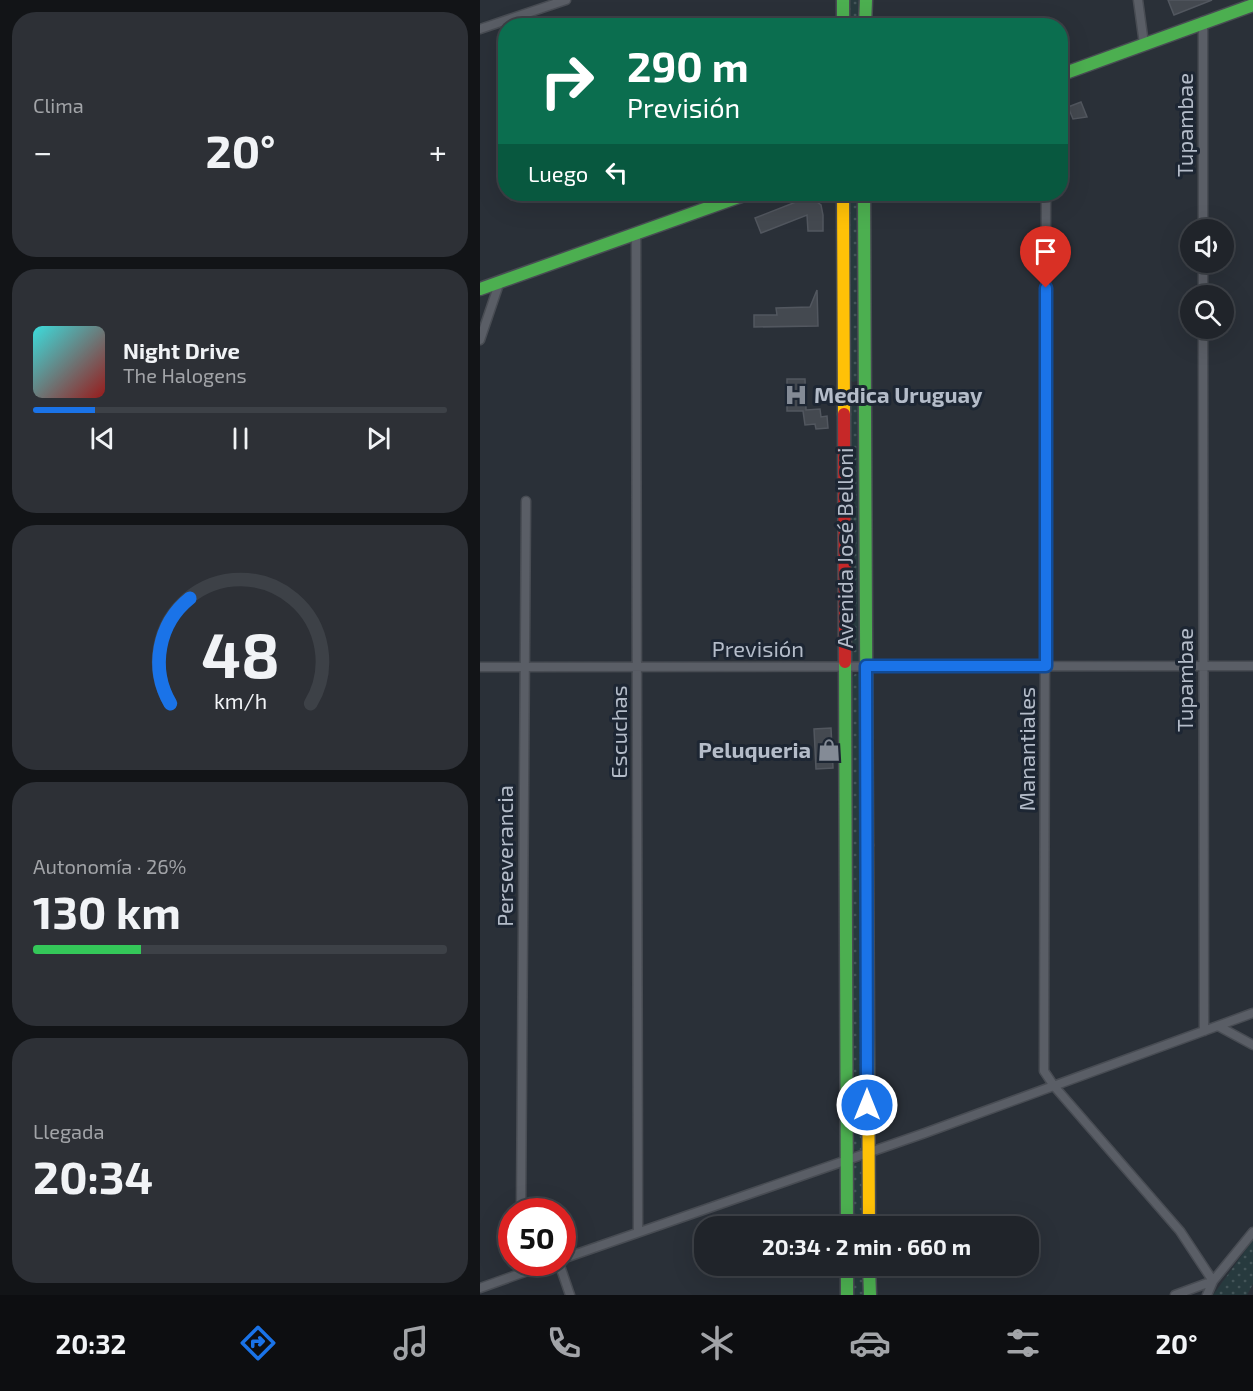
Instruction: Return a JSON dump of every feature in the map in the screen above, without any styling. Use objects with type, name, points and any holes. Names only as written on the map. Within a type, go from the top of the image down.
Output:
[{"type":"main road","points":[[843,0],[843,18]]},
{"type":"main road","points":[[865,18],[866,0]]},
{"type":"main road","points":[[1068,72],[1203,21],[1253,5]]},
{"type":"main road","points":[[480,289],[636,233],[708,201]]},
{"type":"main road","name":"Avenida José Belloni","points":[[843,201],[847,1216]]},
{"type":"main road","name":"Avenida José Belloni","points":[[864,201],[868,1216]]},
{"type":"main road","points":[[844,386],[865,385]]},
{"type":"main road","points":[[847,1276],[847,1295]]},
{"type":"main road","points":[[869,1276],[870,1295]]},
{"type":"street","points":[[513,18],[566,0]]},
{"type":"street","points":[[1138,0],[1144,44]]},
{"type":"street","name":"Tupambae","points":[[1203,21],[1203,219]]},
{"type":"street","points":[[480,29],[498,23]]},
{"type":"street","name":"Manantiales","points":[[1046,201],[1044,1071],[1054,1086]]},
{"type":"street","name":"Escuchas","points":[[636,233],[638,1231]]},
{"type":"street","points":[[480,340],[500,281]]},
{"type":"street","name":"Tupambae","points":[[1203,339],[1204,1031]]},
{"type":"street","name":"Perseverancia","points":[[521,1198],[526,501]]},
{"type":"street","name":"Previsión","points":[[480,667],[1253,666]]},
{"type":"street","points":[[576,1253],[1054,1086],[1253,1013]]},
{"type":"street","points":[[1218,1026],[1253,1045]]},
{"type":"street","points":[[1054,1086],[1180,1231],[1213,1281]]},
{"type":"street","points":[[1207,1295],[1213,1281],[1253,1232]]},
{"type":"street","points":[[480,1288],[515,1276]]},
{"type":"street","points":[[563,1276],[570,1295]]},
{"type":"street","points":[[1175,1295],[1213,1281]]},
{"type":"green space","points":[[847,0],[862,0],[861,18],[847,18]]},
{"type":"green space","points":[[848,201],[861,201],[860,380],[853,382],[850,380]]},
{"type":"green space","points":[[856,391],[861,394],[861,664],[853,664],[851,661],[849,395]]},
{"type":"green space","points":[[855,674],[861,674],[864,1149],[859,1151],[854,1149],[851,678]]},
{"type":"green space","points":[[860,1162],[864,1165],[864,1216],[852,1216],[853,1165]]},
{"type":"green space","points":[[1253,1240],[1253,1284],[1247,1295],[1213,1295]]},
{"type":"green space","points":[[852,1276],[865,1276],[865,1295],[852,1295]]},
{"type":"building","points":[[1168,0],[1212,0],[1174,15]]},
{"type":"building","points":[[1081,102],[1087,117],[1073,119],[1068,107]]},
{"type":"building","points":[[798,201],[816,201],[821,205],[823,231],[808,231],[807,215],[761,233],[755,218]]},
{"type":"building","points":[[817,290],[818,326],[754,327],[754,315],[777,315],[776,308],[810,307]]},
{"type":"building","name":"Medica Uruguay","points":[[787,379],[805,379],[806,410],[820,409],[821,417],[827,416],[828,428],[816,429],[815,424],[805,425],[803,411],[787,411]]},
{"type":"building","points":[[831,728],[833,768],[816,769],[814,729]]},
{"type":"traffic: fast","points":[[843,0],[843,18]]},
{"type":"traffic: fast","points":[[865,18],[866,0]]},
{"type":"traffic: fast","points":[[1068,72],[1253,5]]},
{"type":"traffic: fast","points":[[480,289],[727,201]]},
{"type":"traffic: fast","points":[[864,201],[867,845]]},
{"type":"traffic: fast","points":[[845,662],[847,1216]]},
{"type":"traffic: fast","points":[[847,1276],[847,1295]]},
{"type":"traffic: fast","points":[[869,1276],[870,1295]]},
{"type":"traffic: slow","points":[[843,201],[844,414]]},
{"type":"traffic: slow","points":[[867,845],[869,1216]]},
{"type":"traffic: jam","points":[[844,414],[845,662]]},
{"type":"place","name":"Medica Uruguay","points":[[796,395]]},
{"type":"place","name":"Peluqueria","points":[[829,750]]},
{"type":"route","points":[[867,1105],[866,666],[1046,666],[1046,288]]}]
